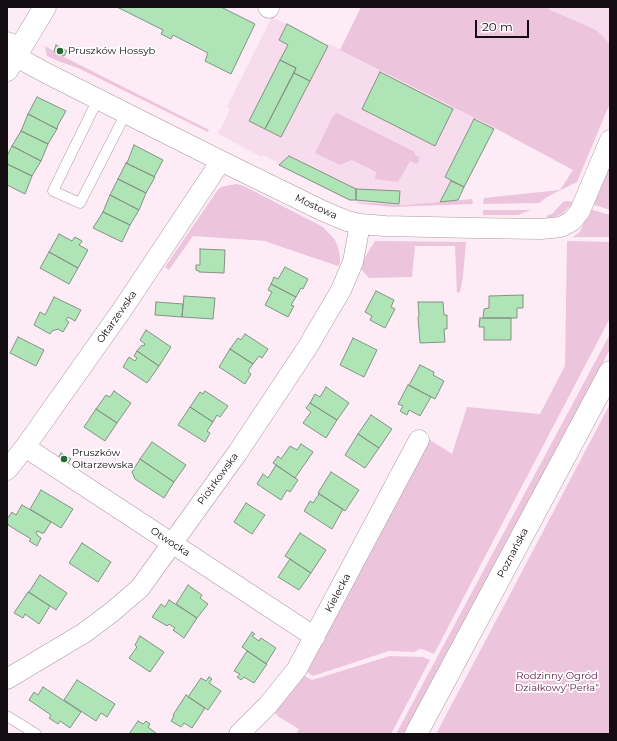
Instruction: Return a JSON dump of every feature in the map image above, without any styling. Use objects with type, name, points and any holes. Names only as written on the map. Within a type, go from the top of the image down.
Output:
[{"type":"main road","points":[[11,55],[45,7]]},
{"type":"main road","name":"Poznańska","points":[[416,734],[610,372]]},
{"type":"street","name":"Mostowa","points":[[11,55],[336,217],[360,224],[466,228],[541,229],[561,227],[572,221],[580,211],[610,140]]},
{"type":"street","name":"Ołtarzewska","points":[[7,470],[26,447],[122,310],[221,161]]},
{"type":"street","name":"Piotrkowska","points":[[7,679],[84,633],[140,588],[238,452],[307,348],[341,290],[353,262],[360,224]]},
{"type":"street","name":"Kielecka","points":[[239,734],[283,688],[297,669],[419,440]]},
{"type":"street","name":"Otwocka","points":[[26,447],[315,637]]},
{"type":"lane","points":[[98,99],[54,191],[80,203],[126,113]]},
{"type":"lane","points":[[7,716],[36,734]]},
{"type":"shaded area","points":[[532,7],[610,7],[610,47]]},
{"type":"shaded area","points":[[272,17],[328,46],[330,44],[495,128],[458,200],[404,205],[349,201],[276,164],[277,162],[263,155],[262,157],[218,134],[230,109],[227,107]]},
{"type":"green space","points":[[361,7],[549,7],[548,9],[596,30],[610,44],[610,103],[577,182],[547,197],[539,203],[483,204],[484,198],[560,190],[573,170],[495,128],[340,50]]},
{"type":"green space","points":[[45,46],[209,130],[208,132],[78,68],[47,56]]},
{"type":"green space","points":[[337,113],[415,152],[414,154],[420,158],[417,164],[410,161],[398,182],[375,179],[376,172],[352,160],[340,165],[315,153],[333,116]]},
{"type":"green space","points":[[610,160],[610,210],[592,204]]},
{"type":"green space","points":[[236,184],[244,186],[323,227],[335,240],[338,247],[340,263],[338,266],[267,241],[193,236],[169,270],[165,267],[217,191],[221,187]]},
{"type":"green space","points":[[472,199],[473,204],[393,207],[354,202],[404,205]]},
{"type":"green space","points":[[563,202],[574,202],[562,214],[547,220],[547,215],[552,214]]},
{"type":"green space","points":[[590,209],[610,215],[610,237],[573,237],[580,232]]},
{"type":"green space","points":[[483,210],[531,210],[518,215],[483,215]]},
{"type":"green space","points":[[375,241],[466,242],[460,292],[457,293],[455,246],[415,246],[412,277],[369,278],[359,267]]},
{"type":"green space","points":[[567,241],[610,242],[610,318],[434,654],[420,649],[414,652],[389,651],[313,676],[304,670],[427,438],[452,454],[467,407],[540,414],[565,366]]},
{"type":"green space","points":[[610,334],[610,349],[404,734],[396,734]]},
{"type":"green space","name":"Rodzinny Ogród Działkowy\"Perła\"","points":[[610,404],[610,734],[436,734],[507,600]]},
{"type":"green space","points":[[390,656],[423,657],[430,660],[391,734],[296,734],[299,729],[279,717],[273,711],[301,674],[312,680]]},
{"type":"building","points":[[117,7],[221,7],[255,24],[231,74],[205,61],[208,53],[173,35],[171,39],[161,34],[163,30]]},
{"type":"building","points":[[287,24],[328,46],[310,81],[294,73],[296,68],[280,60],[288,45],[279,40]]},
{"type":"building","name":"Pruszków Hossyb","points":[[56,45],[67,51],[64,56],[54,51]]},
{"type":"building","points":[[280,60],[296,68],[265,129],[249,121]]},
{"type":"building","points":[[380,72],[453,109],[435,146],[362,109]]},
{"type":"building","points":[[294,73],[310,81],[281,137],[265,129]]},
{"type":"building","points":[[37,97],[66,111],[57,129],[28,114]]},
{"type":"building","points":[[28,114],[57,129],[48,144],[21,131]]},
{"type":"building","points":[[474,119],[494,129],[464,187],[445,177]]},
{"type":"building","points":[[21,131],[48,144],[41,161],[12,146]]},
{"type":"building","points":[[134,145],[163,160],[154,177],[126,163]]},
{"type":"building","points":[[12,146],[41,161],[32,176],[7,164],[7,156]]},
{"type":"building","points":[[289,156],[356,189],[356,200],[350,200],[279,165]]},
{"type":"building","points":[[126,163],[155,177],[146,193],[118,179]]},
{"type":"building","points":[[7,164],[32,176],[25,194],[7,185]]},
{"type":"building","points":[[118,179],[146,193],[139,210],[110,195]]},
{"type":"building","points":[[451,181],[464,187],[458,200],[440,202]]},
{"type":"building","points":[[356,189],[400,191],[399,204],[356,200]]},
{"type":"building","points":[[110,195],[139,210],[130,225],[103,212]]},
{"type":"building","points":[[103,212],[130,225],[122,242],[93,228]]},
{"type":"building","points":[[59,234],[72,241],[75,237],[82,241],[79,245],[88,250],[78,268],[49,252]]},
{"type":"building","points":[[200,249],[225,250],[224,273],[199,272],[196,270],[196,265],[200,265]]},
{"type":"building","points":[[49,252],[78,268],[69,284],[40,268]]},
{"type":"building","points":[[285,267],[308,279],[303,289],[301,288],[296,297],[271,284],[274,277],[278,279]]},
{"type":"building","points":[[271,284],[296,297],[291,305],[294,306],[288,317],[265,305],[272,292],[268,290]]},
{"type":"building","points":[[376,291],[394,300],[391,307],[395,309],[385,328],[370,320],[372,316],[365,312]]},
{"type":"building","points":[[523,295],[523,308],[517,308],[517,318],[483,318],[484,309],[489,308],[489,296]]},
{"type":"building","points":[[184,296],[215,298],[213,319],[182,317]]},
{"type":"building","points":[[54,297],[81,310],[75,321],[68,317],[66,320],[69,322],[63,332],[58,329],[52,331],[50,334],[34,325],[40,312],[45,315]]},
{"type":"building","points":[[156,302],[183,304],[182,317],[155,315]]},
{"type":"building","points":[[418,302],[443,302],[444,315],[447,315],[447,329],[444,329],[445,342],[420,343]]},
{"type":"building","points":[[480,318],[511,318],[511,340],[484,340],[484,327],[479,327]]},
{"type":"building","points":[[146,330],[171,347],[159,366],[137,351],[142,345],[144,346],[145,344],[140,340]]},
{"type":"building","points":[[245,334],[268,349],[262,358],[259,356],[253,364],[230,349],[238,338],[241,340]]},
{"type":"building","points":[[18,337],[44,350],[36,366],[10,353]]},
{"type":"building","points":[[353,338],[377,350],[364,377],[340,365]]},
{"type":"building","points":[[230,349],[253,364],[248,371],[251,374],[245,384],[219,367]]},
{"type":"building","points":[[137,351],[159,366],[147,383],[123,367],[129,357],[135,361],[137,358],[134,356]]},
{"type":"building","points":[[420,365],[434,372],[433,375],[444,381],[435,399],[409,385]]},
{"type":"building","points":[[408,385],[431,397],[420,416],[409,410],[407,415],[400,411],[403,406],[398,404]]},
{"type":"building","points":[[326,387],[349,403],[337,420],[310,403],[315,394],[320,397]]},
{"type":"building","points":[[114,391],[131,403],[117,423],[96,409],[106,395],[110,397]]},
{"type":"building","points":[[205,391],[228,406],[220,417],[217,415],[213,422],[190,407],[200,392],[203,394]]},
{"type":"building","points":[[310,403],[337,420],[326,438],[303,423],[311,412],[306,408]]},
{"type":"building","points":[[190,407],[213,422],[207,431],[210,433],[205,442],[178,425]]},
{"type":"building","points":[[96,409],[117,423],[105,441],[84,427]]},
{"type":"building","points":[[371,415],[392,429],[379,448],[358,434]]},
{"type":"building","points":[[358,434],[379,448],[365,468],[345,455]]},
{"type":"building","points":[[152,442],[186,465],[174,482],[140,459]]},
{"type":"building","points":[[301,444],[313,452],[295,478],[273,463],[278,456],[281,459],[290,446],[297,450]]},
{"type":"building","name":"Pruszków Ołtarzewska","points":[[61,453],[71,459],[67,464],[58,458]]},
{"type":"building","points":[[140,459],[174,482],[164,498],[135,479],[132,472]]},
{"type":"building","points":[[276,465],[298,480],[290,492],[287,490],[281,500],[257,484],[263,474],[268,478]]},
{"type":"building","points":[[331,472],[359,490],[345,511],[318,493]]},
{"type":"building","points":[[41,490],[73,509],[61,528],[30,509]]},
{"type":"building","points":[[319,494],[343,509],[332,529],[304,511],[310,501],[313,503]]},
{"type":"building","points":[[246,503],[265,515],[252,534],[234,522]]},
{"type":"building","points":[[22,505],[51,522],[44,533],[36,532],[41,538],[37,546],[29,541],[31,539],[8,525],[7,519],[12,512],[16,515]]},
{"type":"building","points":[[300,533],[326,550],[311,573],[285,556]]},
{"type":"building","points":[[82,543],[111,562],[98,582],[69,563]]},
{"type":"building","points":[[290,559],[311,573],[299,590],[278,577]]},
{"type":"building","points":[[40,575],[67,593],[56,610],[29,592]]},
{"type":"building","points":[[188,585],[202,595],[200,598],[208,604],[197,618],[176,604]]},
{"type":"building","points":[[28,592],[50,606],[39,624],[25,614],[23,618],[14,613]]},
{"type":"building","points":[[169,600],[197,618],[184,638],[173,630],[175,628],[169,624],[167,626],[152,617],[161,604],[165,607]]},
{"type":"building","points":[[252,632],[255,634],[252,636],[259,641],[261,638],[276,648],[266,664],[242,647]]},
{"type":"building","points":[[140,636],[164,652],[150,672],[129,658],[137,647],[135,645]]},
{"type":"building","points":[[247,651],[267,664],[254,683],[244,677],[241,680],[237,677],[240,674],[234,671]]},
{"type":"building","points":[[209,677],[212,679],[209,683],[221,691],[208,710],[188,697],[201,678],[206,681]]},
{"type":"building","points":[[77,680],[115,704],[107,717],[101,713],[96,721],[64,700]]},
{"type":"building","points":[[43,687],[81,712],[70,728],[60,721],[58,724],[49,718],[51,715],[29,700],[34,692],[38,695]]},
{"type":"building","points":[[186,695],[205,708],[192,728],[184,723],[181,727],[171,721],[174,716],[173,715]]},
{"type":"building","points":[[138,721],[143,724],[146,721],[150,724],[148,727],[157,734],[129,734]]},
{"type":"place","name":"Pruszków Hossyb","points":[[60,51]]},
{"type":"place","name":"Pruszków Ołtarzewska","points":[[64,459]]}]
